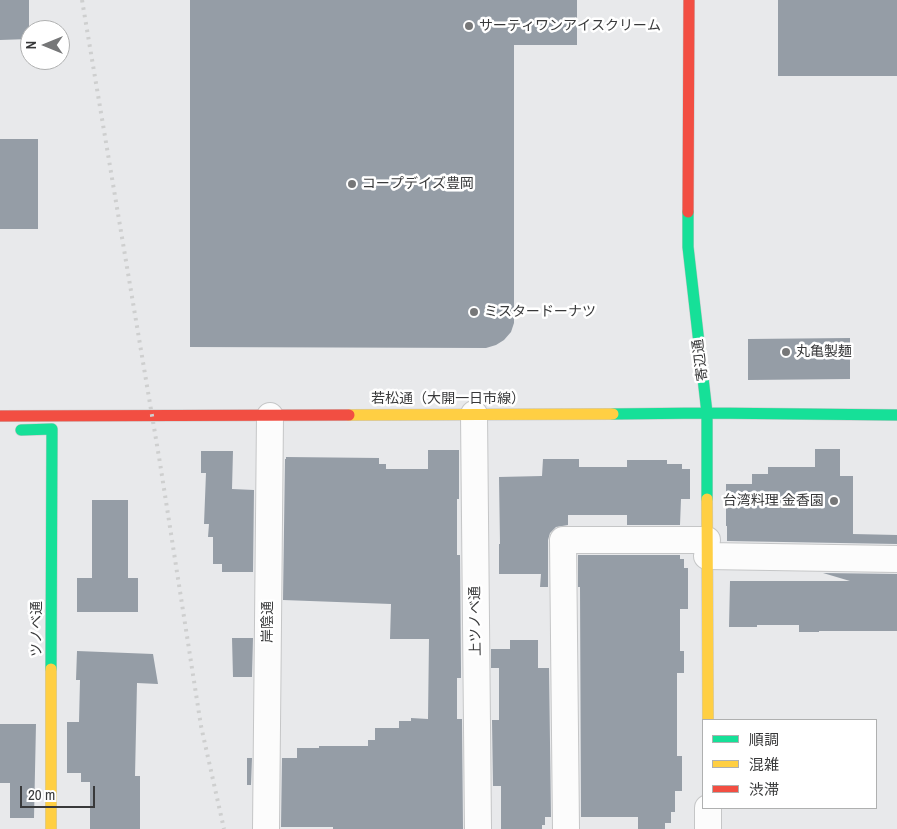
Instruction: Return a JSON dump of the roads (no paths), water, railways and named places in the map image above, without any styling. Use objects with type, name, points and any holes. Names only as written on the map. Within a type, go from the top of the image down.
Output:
[{"type":"street","name":"寄辺通","points":[[689,0],[688,247],[707,413],[708,719]]},
{"type":"street","name":"若松通（大開一日市線）","points":[[0,416],[707,413],[897,415]]},
{"type":"street","name":"上ツノベ通","points":[[474,414],[478,829]]},
{"type":"street","name":"岸陰通","points":[[266,829],[270,416]]},
{"type":"street","name":"ツノベ通","points":[[9,430],[52,429],[52,829]]},
{"type":"street","points":[[566,829],[563,540],[897,559]]},
{"type":"street","points":[[708,809],[708,829]]},
{"type":"railway","points":[[82,0],[160,463],[201,726],[224,829]]},
{"type":"place","name":"サーティワンアイスクリーム","points":[[469,26]]},
{"type":"place","name":"コープデイズ豊岡","points":[[352,184]]},
{"type":"place","name":"ミスタードーナツ","points":[[474,312]]},
{"type":"place","name":"丸亀製麺","points":[[786,352]]},
{"type":"place","name":"台湾料理 金香園","points":[[834,501]]}]
